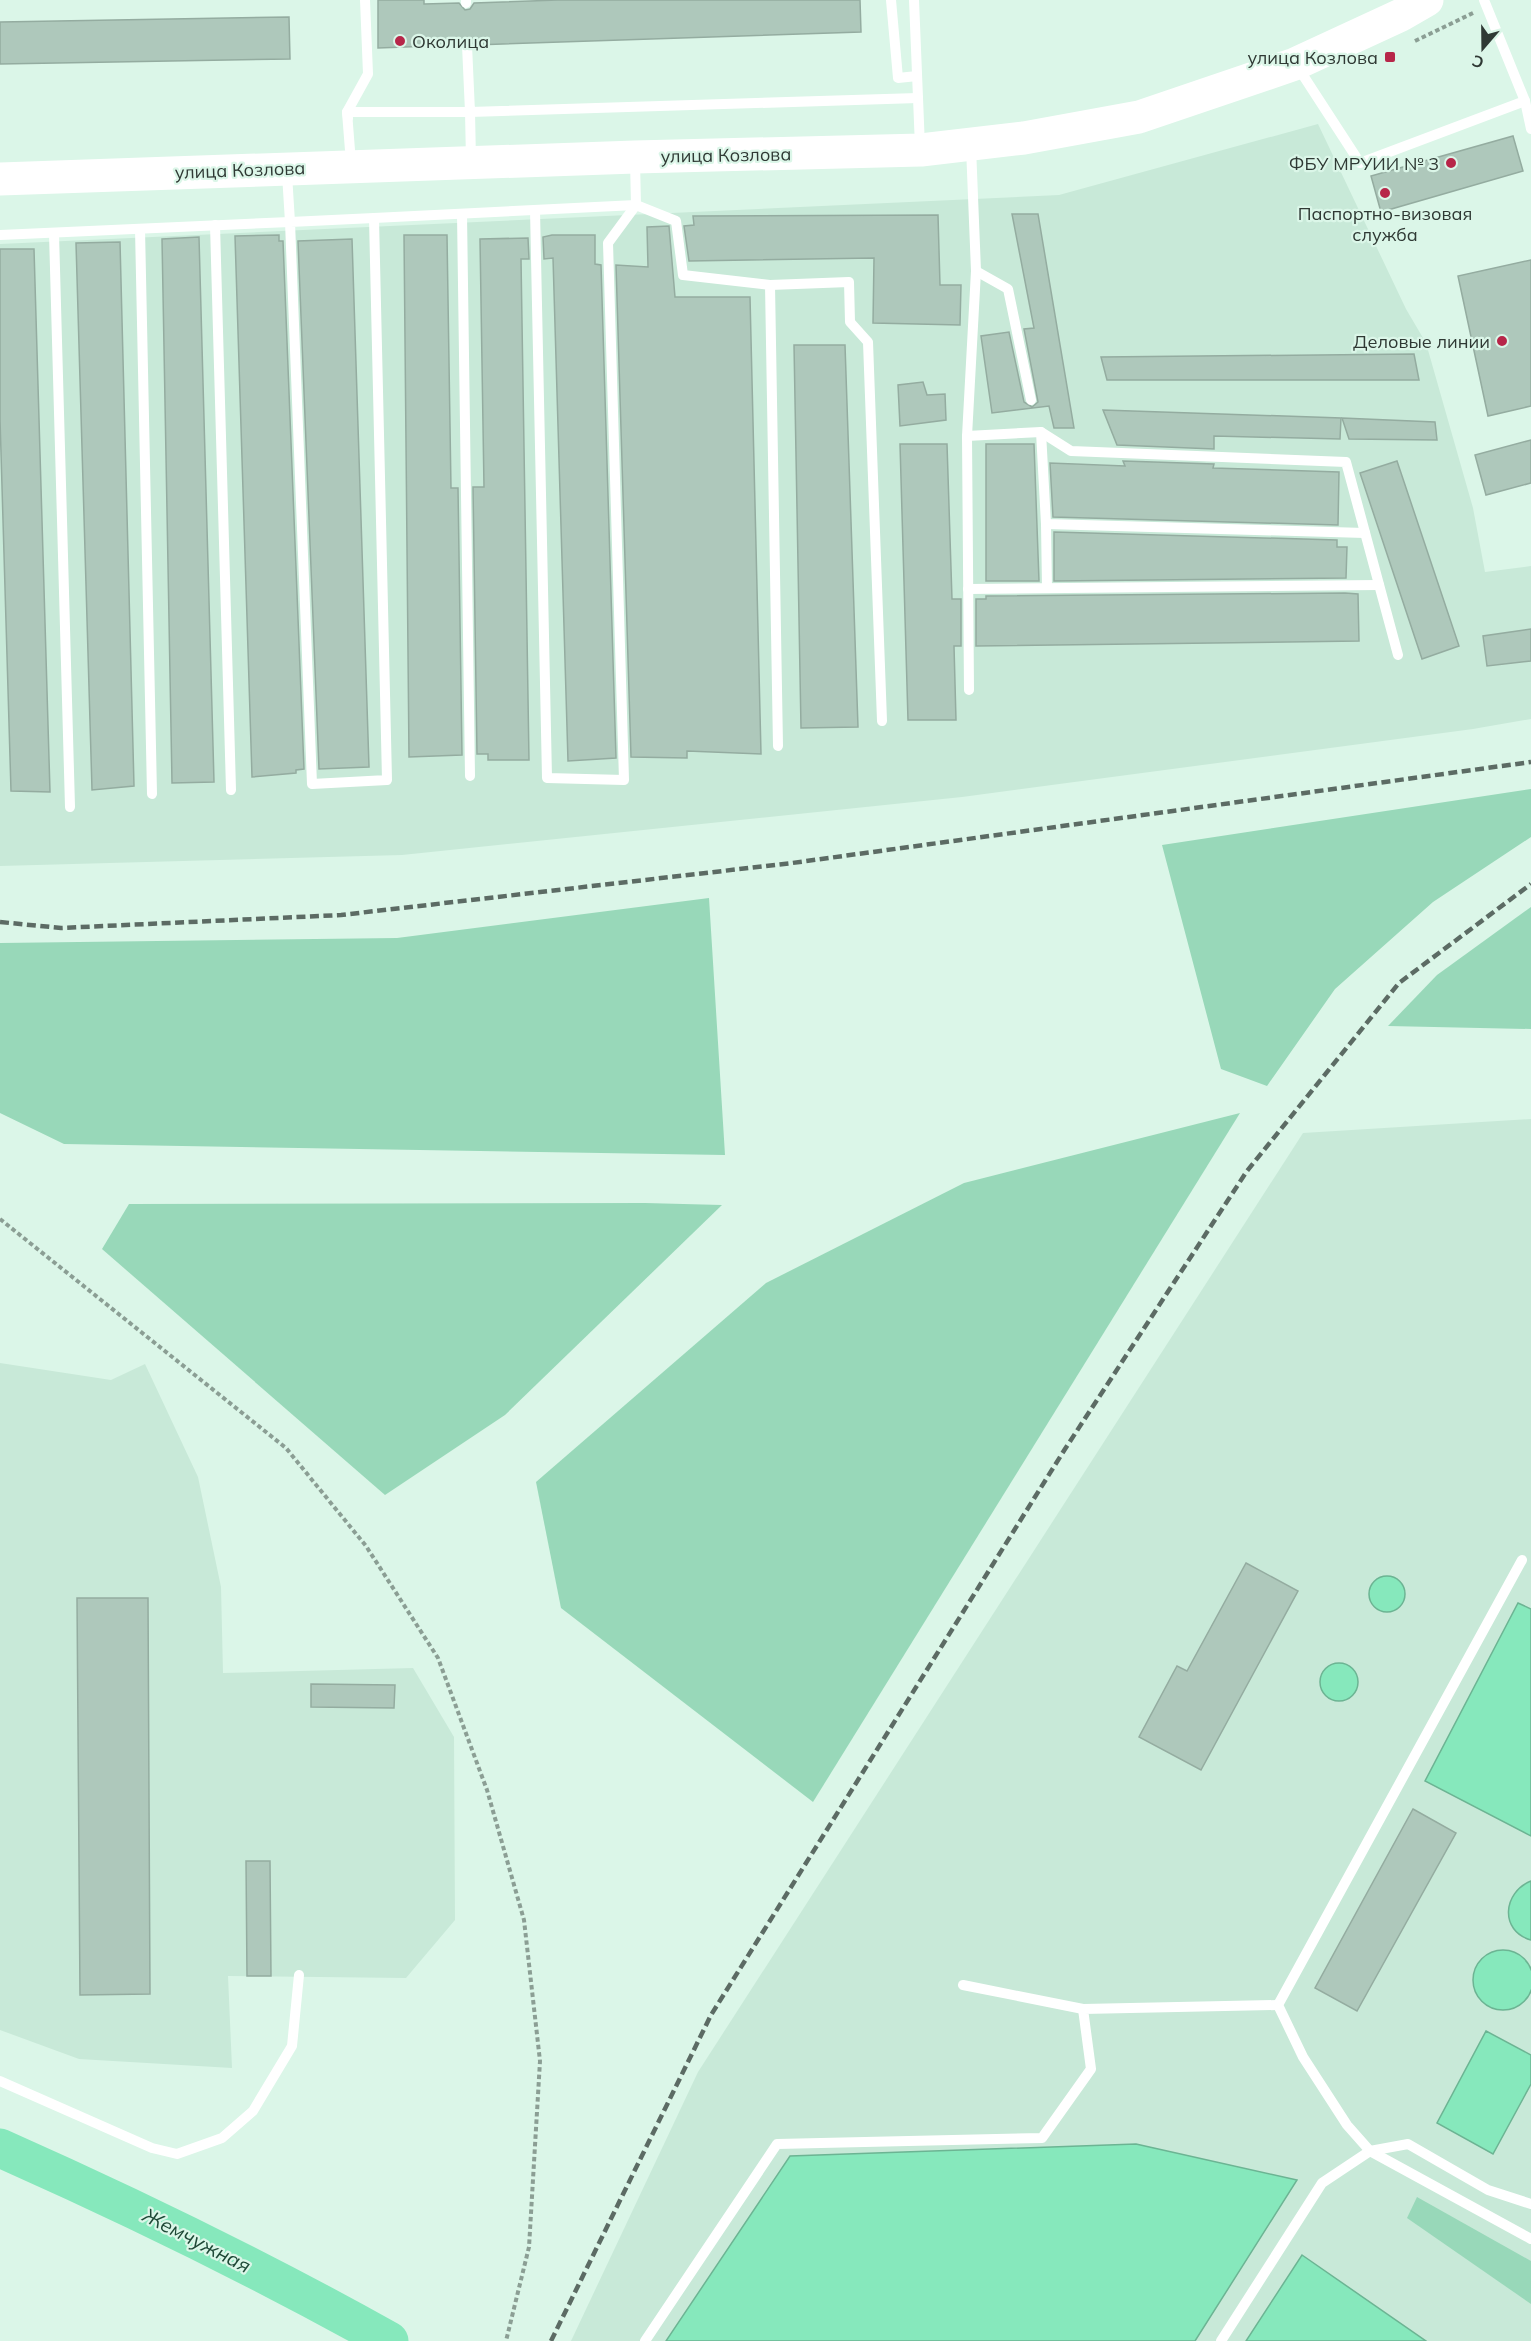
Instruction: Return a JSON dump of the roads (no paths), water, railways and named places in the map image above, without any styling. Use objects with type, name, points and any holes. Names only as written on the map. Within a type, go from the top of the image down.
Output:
[{"type":"main road","name":"улица Козлова","points":[[0,179],[635,157],[921,150],[1024,138],[1139,117],[1295,64],[1401,15],[1427,0]]},
{"type":"lane","points":[[351,166],[347,112],[368,74],[365,0]]},
{"type":"lane","points":[[891,0],[898,78],[917,76]]},
{"type":"lane","points":[[914,0],[921,150]]},
{"type":"lane","points":[[1484,0],[1525,101],[1531,129]]},
{"type":"lane","points":[[467,45],[471,163]]},
{"type":"lane","points":[[1295,64],[1360,163],[1525,101]]},
{"type":"lane","points":[[347,112],[470,112],[918,98]]},
{"type":"lane","points":[[969,690],[967,436],[976,271],[970,144]]},
{"type":"lane","points":[[535,210],[547,778],[624,780],[608,243],[636,205],[635,157]]},
{"type":"lane","points":[[287,168],[312,784],[387,780],[374,218]]},
{"type":"lane","points":[[0,235],[636,205],[676,221],[683,275],[770,285],[849,282],[849,322],[868,342],[882,721]]},
{"type":"lane","points":[[462,214],[470,777]]},
{"type":"lane","points":[[215,225],[231,790]]},
{"type":"lane","points":[[140,229],[152,794]]},
{"type":"lane","points":[[54,233],[70,807]]},
{"type":"lane","points":[[976,271],[1008,289],[1031,400]]},
{"type":"lane","points":[[770,285],[778,746]]},
{"type":"lane","points":[[967,436],[1041,432],[1071,451],[1346,462],[1398,655]]},
{"type":"lane","points":[[1041,432],[1047,588]]},
{"type":"lane","points":[[1046,524],[1365,533]]},
{"type":"lane","points":[[968,589],[1379,585]]},
{"type":"lane","points":[[1278,2005],[1522,1560]]},
{"type":"lane","points":[[0,2081],[152,2148],[177,2154],[222,2138],[253,2111],[292,2046],[299,1976]]},
{"type":"lane","points":[[963,1985],[1083,2009],[1278,2005]]},
{"type":"lane","points":[[1278,2005],[1303,2057],[1347,2126],[1370,2151],[1531,2239]]},
{"type":"lane","points":[[645,2341],[777,2144],[1042,2138],[1091,2069],[1083,2009]]},
{"type":"lane","points":[[1221,2341],[1322,2183],[1370,2151],[1408,2144],[1488,2190],[1531,2204]]},
{"type":"waterway","name":"Жемчужная","points":[[0,2148],[197,2240],[389,2341]]},
{"type":"railway","points":[[0,922],[61,928],[341,915],[792,863],[1531,762]]},
{"type":"railway","points":[[551,2341],[711,2015],[1065,1449],[1247,1171],[1399,983],[1531,884]]},
{"type":"place","name":"Околица","points":[[400,41]]},
{"type":"place","name":"улица Козлова","points":[[1390,57]]},
{"type":"place","name":"ФБУ МРУИИ № 3","points":[[1451,163]]},
{"type":"place","name":"Паспортно-визовая служба","points":[[1385,193]]},
{"type":"place","name":"Деловые линии","points":[[1502,341]]}]
